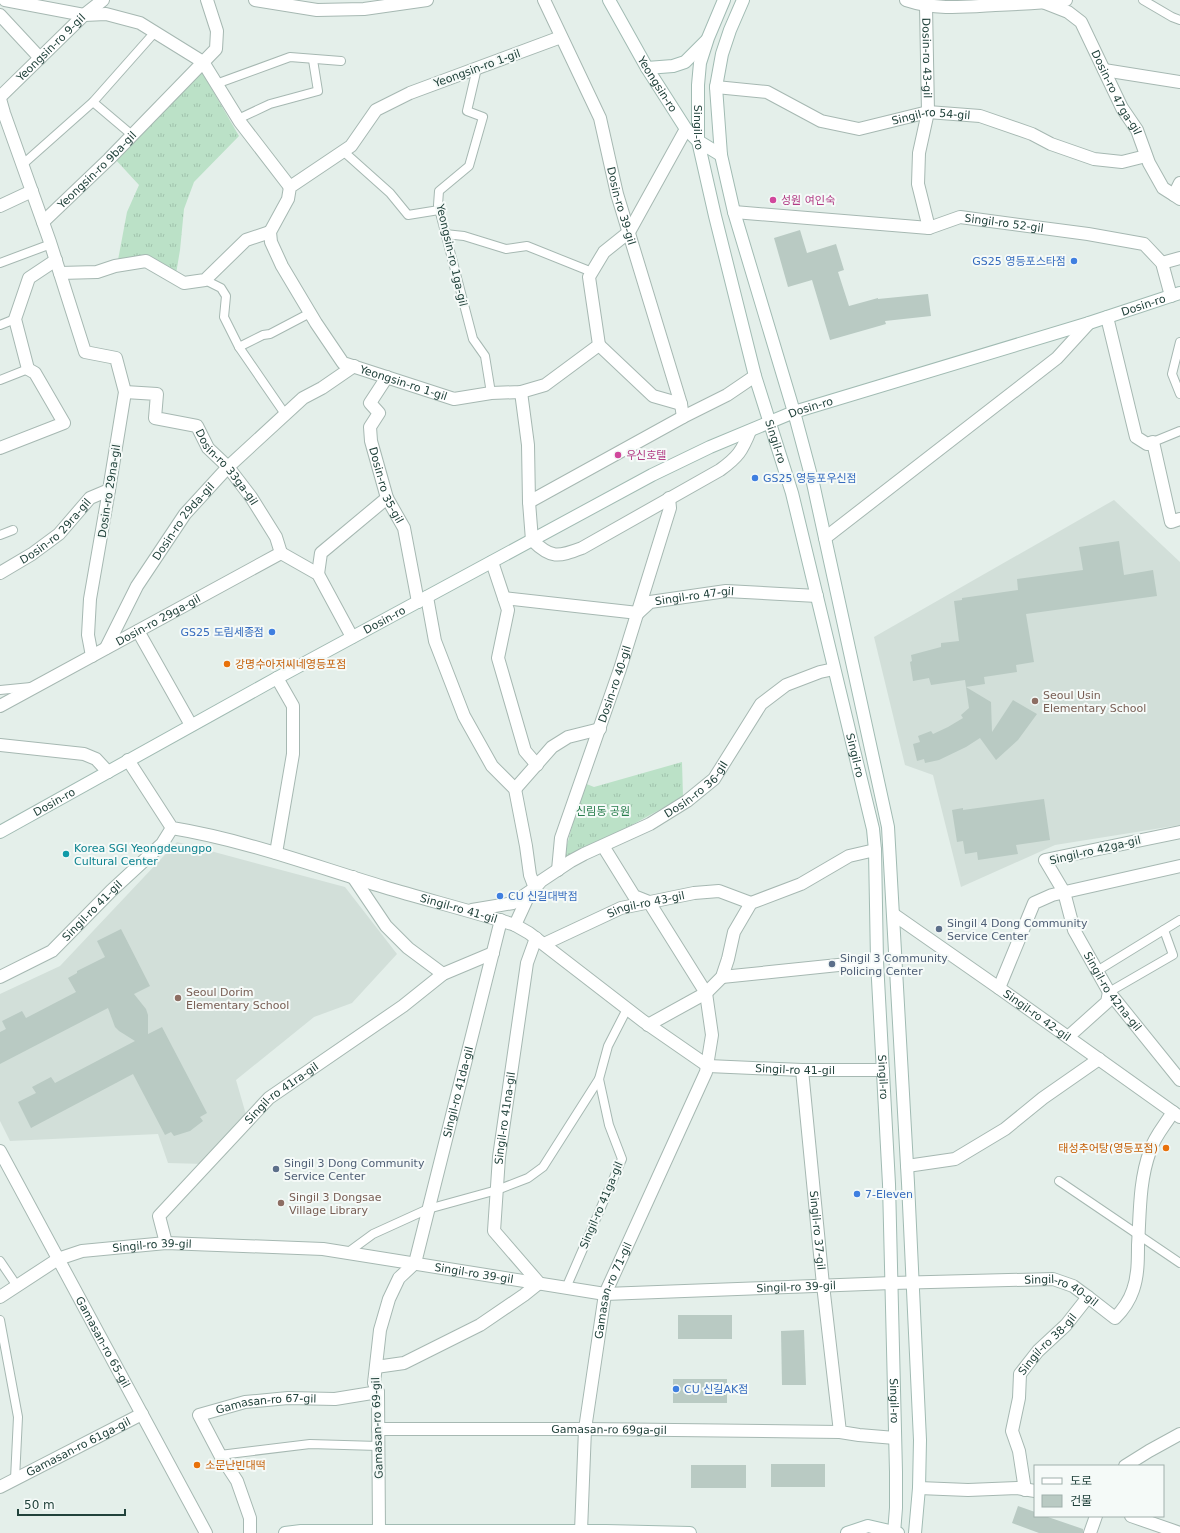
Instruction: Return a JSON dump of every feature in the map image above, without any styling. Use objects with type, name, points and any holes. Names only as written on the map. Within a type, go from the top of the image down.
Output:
[{"type":"street","points":[[5,0],[84,15],[106,14],[140,23],[203,62],[238,119],[290,187],[288,200],[270,232],[246,240],[205,280],[184,283],[146,261],[115,266],[97,272],[60,274]]},
{"type":"street","name":"Yeongsin-ro 9-gil","points":[[0,98],[84,15],[104,0]]},
{"type":"street","points":[[132,135],[216,49],[217,31],[207,0]]},
{"type":"street","points":[[255,0],[317,10],[364,9],[394,3],[427,0]]},
{"type":"street","name":"Dosin-ro 39-gil","points":[[544,0],[600,118],[617,194],[681,404],[683,417]]},
{"type":"street","name":"Yeongsin-ro","points":[[609,0],[647,68],[686,129],[698,141],[721,155]]},
{"type":"street","name":"Singil-ro","points":[[724,0],[708,38],[700,64],[698,85],[698,141],[755,376],[792,493],[870,811],[875,850],[877,960],[889,1184],[892,1283],[896,1508],[895,1533]]},
{"type":"street","name":"Singil-ro","points":[[743,0],[724,48],[716,87],[721,155],[734,212],[794,412],[813,483],[888,827],[907,1166],[920,1440],[919,1488],[915,1533]]},
{"type":"street","points":[[906,0],[926,6],[970,3],[1045,3],[1066,0]]},
{"type":"street","name":"Dosin-ro 47ga-gil","points":[[1045,3],[1068,12],[1081,22],[1122,108],[1137,130],[1146,156],[1163,188],[1177,197]]},
{"type":"street","name":"Dosin-ro 43-gil","points":[[926,6],[928,112],[919,153],[918,184],[929,228]]},
{"type":"street","points":[[0,15],[40,58]]},
{"type":"street","name":"Yeongsin-ro 1-gil","points":[[290,187],[351,146],[376,110],[410,93],[561,37]]},
{"type":"street","points":[[647,68],[673,66],[685,62],[708,38]]},
{"type":"street","points":[[1104,70],[1180,82]]},
{"type":"street","name":"Singil-ro 54-gil","points":[[716,87],[767,92],[821,121],[859,129],[928,112],[980,116],[1032,134],[1051,144],[1094,159],[1122,162],[1146,156]]},
{"type":"street","name":"Yeongsin-ro 9ba-gil","points":[[0,98],[22,165],[51,244],[85,352]]},
{"type":"street","points":[[681,404],[653,396],[599,345],[589,277],[604,252],[629,232],[686,129]]},
{"type":"street","name":"Yeongsin-ro 9ba-gil","points":[[43,222],[132,135]]},
{"type":"street","points":[[1177,197],[1180,183]]},
{"type":"street","points":[[0,206],[32,191]]},
{"type":"street","name":"Singil-ro 52-gil","points":[[734,212],[929,228],[960,217],[1088,234],[1144,244],[1162,263],[1175,294]]},
{"type":"street","name":"Yeongsin-ro 1-gil","points":[[270,232],[271,242],[282,266],[310,313],[343,363],[454,399],[491,393],[521,392],[545,385],[599,345]]},
{"type":"street","points":[[1162,263],[1180,258]]},
{"type":"street","points":[[0,448],[64,423],[35,373],[28,369],[15,319],[29,278],[56,260]]},
{"type":"street","name":"Dosin-ro","points":[[0,832],[191,725],[422,599],[652,475],[710,447],[794,412],[1089,323],[1175,294]]},
{"type":"street","name":"Dosin-ro","points":[[1106,317],[1136,437],[1147,444],[1153,442]]},
{"type":"street","points":[[825,538],[1057,358],[1089,323]]},
{"type":"street","name":"Dosin-ro 29na-gil","points":[[85,352],[116,358],[125,392],[110,490],[90,599],[88,635],[92,656]]},
{"type":"street","name":"Dosin-ro 29da-gil","points":[[106,648],[137,586],[185,514],[228,467],[303,398],[322,388],[354,366]]},
{"type":"street","points":[[529,502],[726,395],[755,376]]},
{"type":"street","name":"Dosin-ro 35-gil","points":[[387,377],[370,403],[379,414],[370,427],[371,441],[387,498],[404,528],[422,599]]},
{"type":"street","name":"Dosin-ro 33ga-gil","points":[[125,392],[157,394],[155,418],[197,426],[208,448],[228,467],[251,496],[276,537],[281,553]]},
{"type":"street","points":[[521,392],[528,445],[529,502],[532,540],[548,554],[558,555],[575,550],[606,535],[720,470],[735,460],[744,446],[750,430]]},
{"type":"street","points":[[1153,442],[1171,522],[1180,519]]},
{"type":"street","name":"Dosin-ro 29ra-gil","points":[[0,573],[32,554],[59,534],[90,498],[110,490]]},
{"type":"street","points":[[318,574],[321,553],[387,498]]},
{"type":"street","name":"Dosin-ro 40-gil","points":[[558,870],[561,838],[600,729],[638,613],[670,508],[669,498]]},
{"type":"street","points":[[281,553],[318,574],[352,637]]},
{"type":"street","name":"Dosin-ro 29ga-gil","points":[[0,706],[281,553]]},
{"type":"street","points":[[492,562],[508,610],[498,658],[525,752],[537,765]]},
{"type":"street","name":"Singil-ro 47-gil","points":[[638,613],[650,602],[726,591],[817,596]]},
{"type":"street","points":[[504,598],[638,613]]},
{"type":"street","points":[[422,599],[435,642],[464,716],[492,766],[515,789],[530,875],[535,888]]},
{"type":"street","points":[[138,631],[191,725]]},
{"type":"street","name":"Dosin-ro 36-gil","points":[[516,925],[527,899],[541,881],[584,854],[650,824],[687,801],[714,779],[761,704],[786,685],[820,672],[834,669]]},
{"type":"street","points":[[276,853],[293,754],[293,706],[277,678]]},
{"type":"street","points":[[515,789],[552,747],[568,737],[600,729]]},
{"type":"street","points":[[0,745],[84,754],[96,759],[108,772]]},
{"type":"street","points":[[128,760],[172,828]]},
{"type":"street","name":"Singil-ro 41-gil","points":[[0,977],[52,951],[111,891],[162,844],[172,828],[198,833],[276,853],[516,925],[540,941],[648,1025],[708,1066],[802,1070],[883,1070]]},
{"type":"street","name":"Singil-ro 42ga-gil","points":[[1064,892],[1044,860],[1180,832]]},
{"type":"street","points":[[603,846],[634,896],[649,902],[706,993],[712,1035],[708,1066]]},
{"type":"street","points":[[648,1025],[706,993],[722,977],[734,932],[751,903],[801,884],[849,856],[875,850]]},
{"type":"street","points":[[999,988],[1034,903],[1052,895],[1180,866]]},
{"type":"street","points":[[353,877],[386,926],[408,948],[443,974]]},
{"type":"street","name":"Dosin-ro 36-gil","points":[[469,911],[513,903],[535,888]]},
{"type":"street","name":"Singil-ro 43-gil","points":[[540,941],[621,908],[694,893],[719,890],[751,903]]},
{"type":"street","name":"Singil-ro 42na-gil","points":[[1064,892],[1074,930],[1109,992],[1180,1080]]},
{"type":"street","name":"Singil-ro 42-gil","points":[[893,914],[1177,1115]]},
{"type":"street","name":"Singil-ro 41da-gil","points":[[415,1263],[501,920]]},
{"type":"street","name":"Singil-ro 41na-gil","points":[[539,1283],[494,1231],[500,1157],[527,963],[540,941]]},
{"type":"street","name":"Singil-ro 41ra-gil","points":[[166,1243],[159,1216],[269,1098],[403,1006],[443,974],[493,953]]},
{"type":"street","points":[[722,977],[877,960]]},
{"type":"street","points":[[1068,1037],[1107,1002],[1109,992]]},
{"type":"street","points":[[907,1166],[955,1159],[1005,1129],[1043,1098],[1099,1059]]},
{"type":"street","name":"Gamasan-ro 71-gil","points":[[581,1532],[585,1429],[605,1294],[708,1066]]},
{"type":"street","name":"Singil-ro 37-gil","points":[[802,1070],[823,1286],[840,1432]]},
{"type":"street","name":"Singil-ro 40-gil","points":[[892,1283],[1053,1279],[1073,1286],[1115,1318],[1126,1306],[1133,1290],[1137,1270],[1140,1202],[1150,1151],[1156,1137],[1177,1115]]},
{"type":"street","name":"Gamasan-ro 65-gil","points":[[0,1151],[206,1533]]},
{"type":"street","name":"Singil-ro 39-gil","points":[[0,1297],[58,1259],[82,1251],[166,1243],[323,1249],[605,1294],[892,1283]]},
{"type":"street","name":"Gamasan-ro 69-gil","points":[[378,1532],[378,1392],[374,1383],[380,1330],[389,1299],[399,1278],[415,1263]]},
{"type":"street","points":[[376,1367],[404,1363],[480,1326],[539,1283]]},
{"type":"street","name":"Singil-ro 38-gil","points":[[919,1488],[968,1490],[1017,1488],[1030,1491],[1012,1431],[1018,1398],[1020,1374],[1038,1351],[1066,1325],[1088,1297]]},
{"type":"street","name":"Gamasan-ro 67-gil","points":[[250,1533],[250,1518],[237,1481],[220,1455],[199,1415],[245,1402],[288,1398],[335,1400],[378,1392]]},
{"type":"street","name":"Gamasan-ro 61ga-gil","points":[[0,1487],[142,1414]]},
{"type":"street","name":"Gamasan-ro 69ga-gil","points":[[378,1429],[585,1429],[840,1432]]},
{"type":"street","points":[[840,1432],[895,1438]]},
{"type":"street","points":[[1127,1465],[1180,1434]]},
{"type":"street","points":[[1090,1533],[1096,1517]]},
{"type":"street","points":[[1134,1517],[1173,1531]]},
{"type":"street","points":[[847,1533],[868,1526],[895,1533]]},
{"type":"street","points":[[285,1533],[690,1533]]},
{"type":"lane","points":[[1143,0],[1180,20]]},
{"type":"lane","points":[[22,165],[93,102],[154,32]]},
{"type":"lane","points":[[216,84],[290,57],[341,61]]},
{"type":"lane","points":[[238,119],[270,104],[318,91],[313,60]]},
{"type":"lane","name":"Yeongsin-ro 1ga-gil","points":[[477,68],[467,111],[483,117],[469,166],[439,191],[438,205],[473,340],[485,356],[491,393]]},
{"type":"lane","name":"Yeongsin-ro 9ba-gil","points":[[93,102],[132,135]]},
{"type":"lane","points":[[344,151],[390,193],[408,215],[439,210]]},
{"type":"lane","points":[[445,234],[464,236],[506,249],[527,246],[592,272]]},
{"type":"lane","points":[[0,263],[51,244]]},
{"type":"lane","points":[[205,280],[221,288],[226,296],[224,316],[239,347],[285,414]]},
{"type":"lane","points":[[239,347],[263,335],[270,334],[310,313]]},
{"type":"lane","points":[[0,324],[15,319]]},
{"type":"lane","points":[[1180,342],[1172,374],[1180,394]]},
{"type":"lane","points":[[0,380],[28,369]]},
{"type":"lane","points":[[1153,442],[1180,431]]},
{"type":"lane","points":[[0,535],[13,530]]},
{"type":"lane","name":"Dosin-ro 29ga-gil","points":[[0,690],[36,686]]},
{"type":"lane","points":[[1097,971],[1180,920]]},
{"type":"lane","points":[[1109,992],[1173,955],[1164,930]]},
{"type":"lane","name":"Singil-ro 41ga-gil","points":[[566,1288],[622,1159],[609,1125],[599,1078],[608,1046],[627,1009]]},
{"type":"lane","points":[[347,1253],[373,1234],[428,1209],[497,1190],[528,1178],[543,1166],[599,1078]]},
{"type":"lane","points":[[1059,1181],[1180,1263]]},
{"type":"lane","points":[[0,1262],[17,1286]]},
{"type":"lane","name":"Gamasan-ro 61ga-gil","points":[[0,1320],[18,1417],[15,1479]]},
{"type":"lane","points":[[220,1455],[310,1444],[378,1446]]},
{"type":"shaded area","name":"Seoul Usin Elementary School","points":[[1114,500],[1180,562],[1180,825],[1055,845],[961,887],[933,775],[905,765],[874,637]]},
{"type":"shaded area","name":"Seoul Dorim Elementary School","points":[[177,842],[345,887],[397,954],[352,1003],[314,1017],[236,1080],[247,1118],[204,1164],[168,1163],[158,1134],[10,1141],[0,1121],[0,994],[60,966]]},
{"type":"green space","points":[[202,72],[239,136],[194,182],[184,209],[176,274],[118,260],[127,212],[139,185],[115,159],[166,102]]},
{"type":"green space","name":"신림동 공원","points":[[682,762],[683,797],[562,863],[584,783],[594,787]]},
{"type":"building","points":[[800,230],[807,253],[836,244],[844,270],[838,272],[849,306],[878,298],[928,294],[931,316],[885,321],[886,324],[830,340],[812,280],[788,287],[774,238]]},
{"type":"building","points":[[1119,541],[1124,575],[1153,570],[1157,596],[1026,614],[1034,662],[1016,665],[1017,672],[984,677],[985,684],[966,687],[965,680],[931,685],[929,678],[913,681],[910,662],[912,661],[911,655],[941,647],[941,643],[959,641],[954,601],[962,600],[962,598],[1018,590],[1017,579],[1083,570],[1079,547]]},
{"type":"building","points":[[966,687],[991,702],[992,732],[1013,700],[1037,714],[1018,740],[996,760],[980,738],[966,747],[939,760],[925,763],[924,759],[917,761],[913,744],[920,742],[918,736],[931,731],[933,734],[963,718],[961,715],[969,708]]},
{"type":"building","points":[[1044,799],[1050,840],[1016,845],[1018,854],[978,860],[977,852],[965,854],[963,841],[957,842],[952,810],[963,808],[963,810]]},
{"type":"building","points":[[121,929],[150,986],[134,994],[146,1009],[148,1015],[148,1034],[162,1027],[207,1113],[200,1117],[203,1121],[190,1131],[174,1136],[171,1132],[165,1135],[133,1074],[31,1128],[18,1102],[36,1093],[32,1087],[51,1077],[55,1083],[135,1041],[115,1027],[108,1008],[0,1064],[0,1032],[6,1029],[2,1021],[22,1011],[26,1018],[76,992],[68,978],[77,973],[77,971],[105,957],[97,941]]},
{"type":"building","points":[[678,1315],[732,1315],[732,1339],[678,1339]]},
{"type":"building","points":[[804,1330],[806,1385],[782,1385],[781,1331]]},
{"type":"building","points":[[673,1379],[727,1379],[727,1403],[673,1403]]},
{"type":"building","points":[[771,1464],[825,1464],[825,1487],[771,1487]]},
{"type":"building","points":[[691,1465],[746,1465],[746,1488],[691,1488]]},
{"type":"building","points":[[1018,1506],[1034,1512],[1034,1517],[1048,1517],[1083,1529],[1083,1533],[1039,1533],[1012,1523]]},
{"type":"place","name":"성원 여인숙","points":[[773,200]]},
{"type":"place","name":"GS25 영등포스타점","points":[[1074,261]]},
{"type":"place","name":"우신호텔","points":[[618,455]]},
{"type":"place","name":"GS25 영등포우신점","points":[[755,478]]},
{"type":"place","name":"GS25 도림세종점","points":[[272,632]]},
{"type":"place","name":"강명수아저씨네영등포점","points":[[227,664]]},
{"type":"place","name":"Seoul Usin Elementary School","points":[[1035,701]]},
{"type":"place","name":"Korea SGI Yeongdeungpo Cultural Center","points":[[66,854]]},
{"type":"place","name":"CU 신길대박점","points":[[500,896]]},
{"type":"place","name":"Singil 4 Dong Community Service Center","points":[[939,929]]},
{"type":"place","name":"Singil 3 Community Policing Center","points":[[832,964]]},
{"type":"place","name":"Seoul Dorim Elementary School","points":[[178,998]]},
{"type":"place","name":"태성추어탕(영등포점)","points":[[1166,1148]]},
{"type":"place","name":"Singil 3 Dong Community Service Center","points":[[276,1169]]},
{"type":"place","name":"7-Eleven","points":[[857,1194]]},
{"type":"place","name":"Singil 3 Dongsae Village Library","points":[[281,1203]]},
{"type":"place","name":"CU 신길AK점","points":[[676,1389]]},
{"type":"place","name":"소문난빈대떡","points":[[197,1465]]}]
